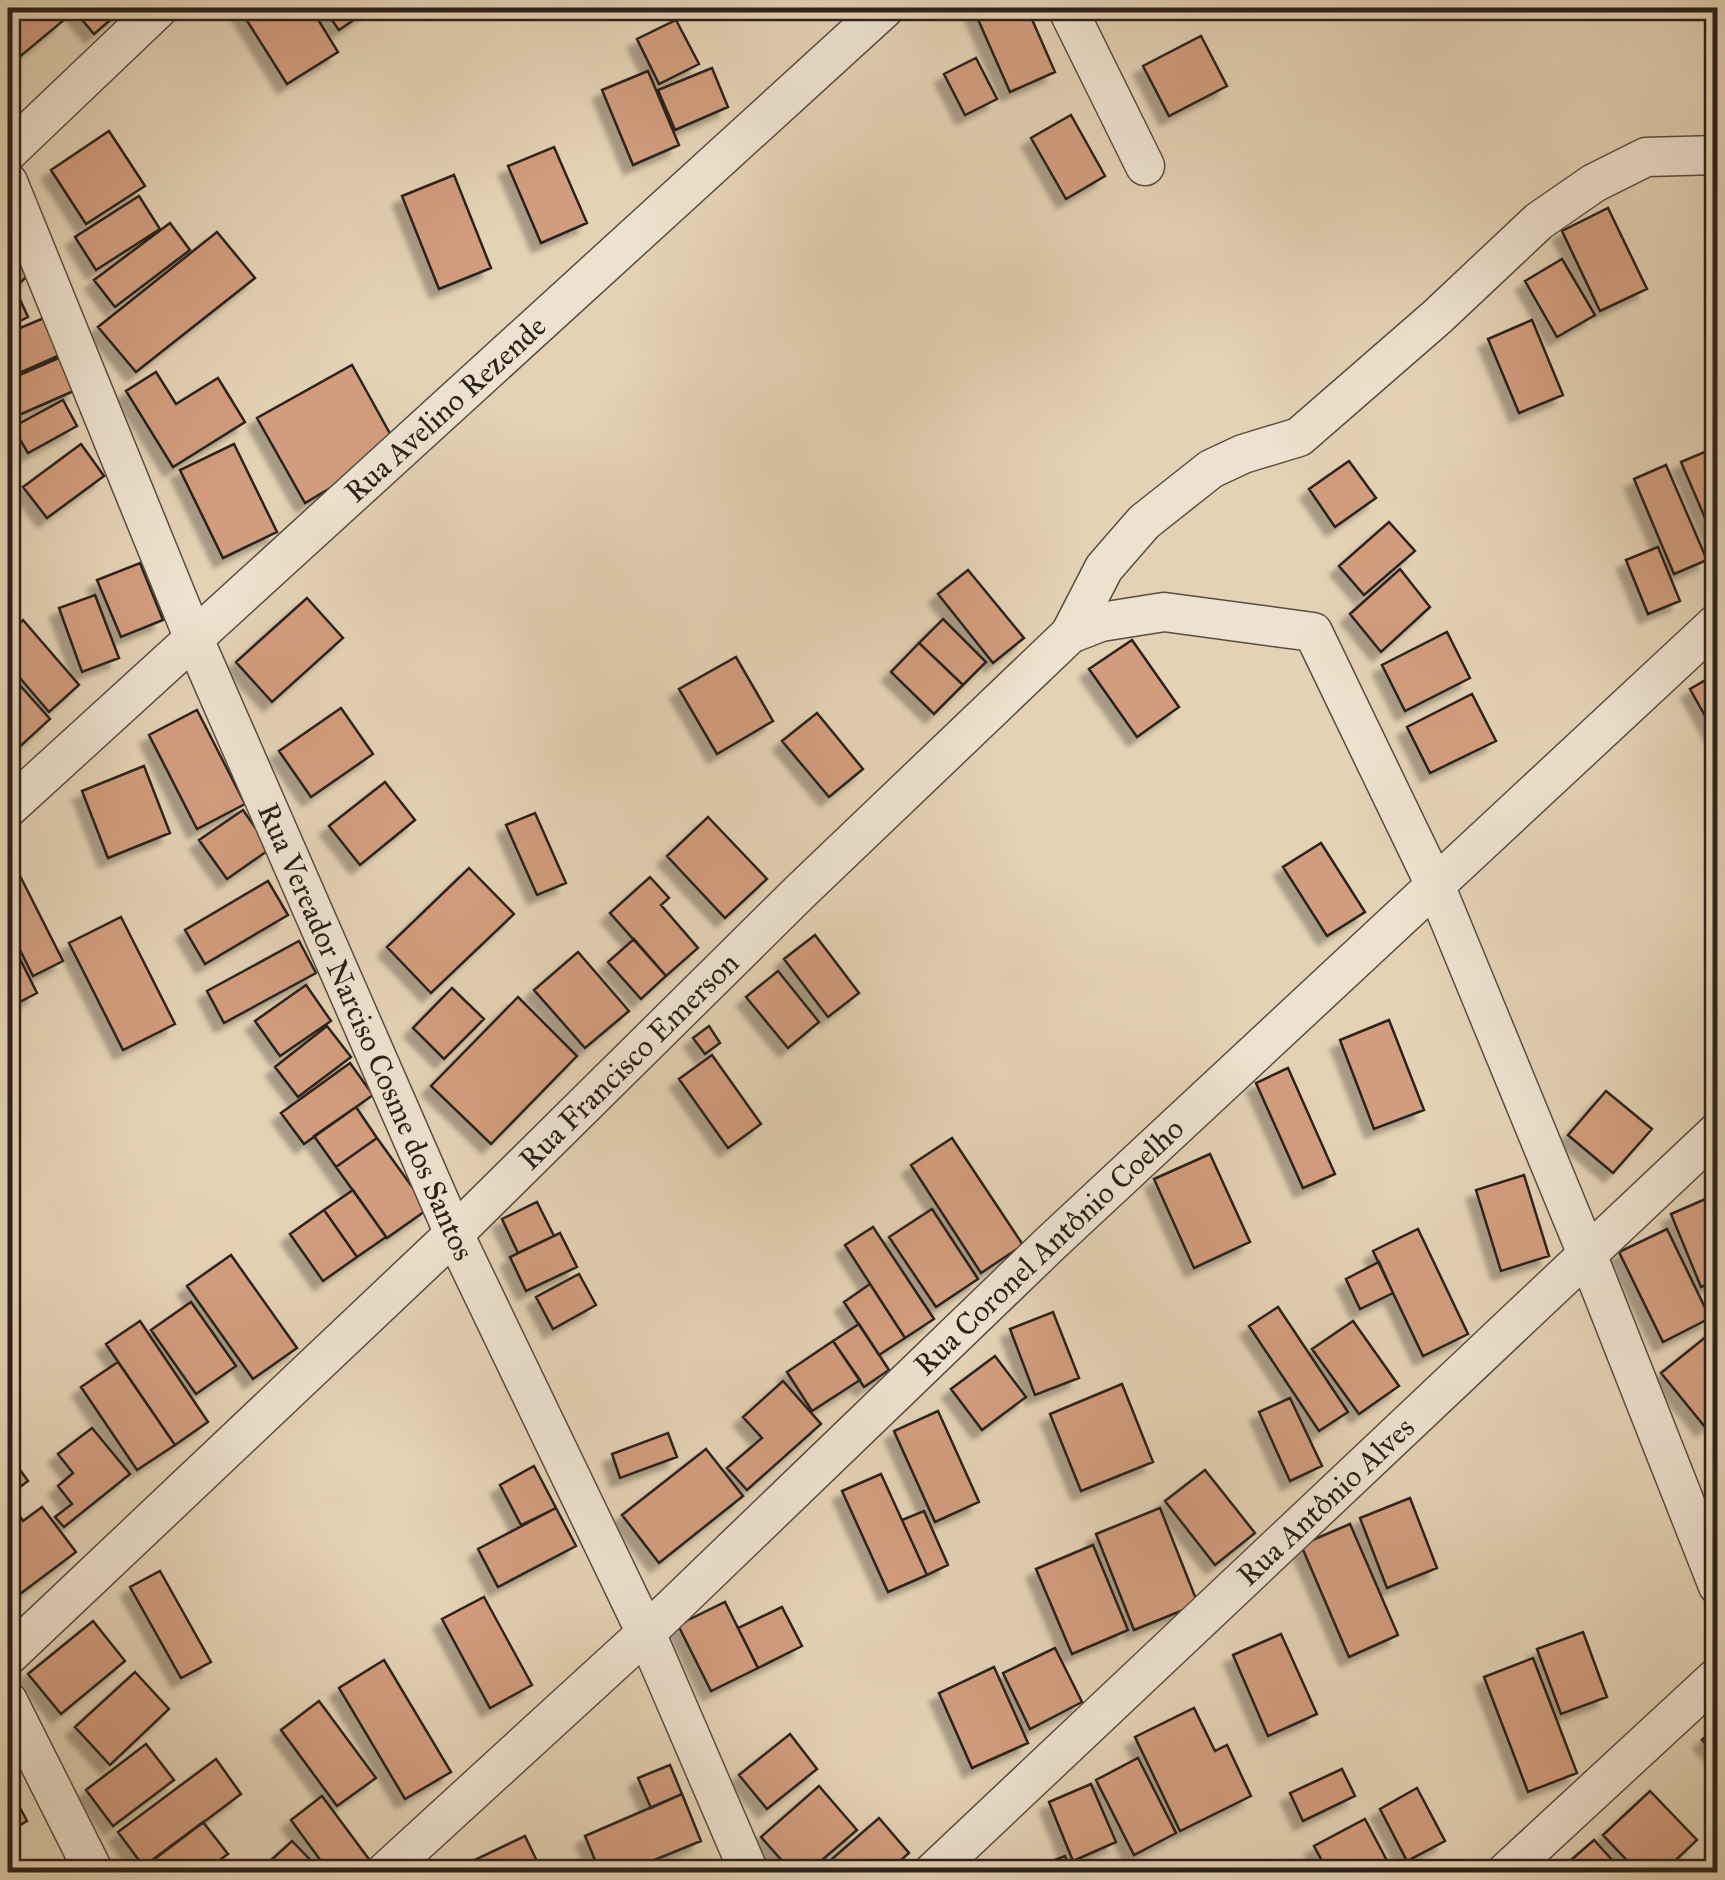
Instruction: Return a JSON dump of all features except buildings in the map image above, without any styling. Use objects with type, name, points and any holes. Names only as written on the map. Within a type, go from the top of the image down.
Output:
[{"type":"street","points":[[8,152],[160,8]]},
{"type":"street","name":"Rua Avelino Rezende","points":[[8,808],[885,8]]},
{"type":"street","points":[[1067,8],[1145,166]]},
{"type":"street","points":[[1070,634],[1104,568],[1144,522],[1212,469],[1242,454],[1300,437],[1539,221],[1594,183],[1646,157],[1718,155]]},
{"type":"street","name":"Rua Vereador Narciso Cosme dos Santos","points":[[8,182],[194,640],[454,1234],[646,1633],[749,1872]]},
{"type":"street","name":"Rua Francisco Emerson","points":[[8,1656],[454,1234],[802,890],[1070,634],[1101,622],[1164,612],[1313,632],[1435,885]]},
{"type":"street","name":"Rua Coronel Antônio Coelho","points":[[385,1872],[646,1633],[1052,1242],[1718,622]]},
{"type":"street","points":[[1435,885],[1718,1586]]},
{"type":"street","name":"Rua Antônio Alves","points":[[933,1872],[1718,1130]]},
{"type":"street","points":[[1506,1872],[1718,1676]]},
{"type":"street","points":[[8,1700],[94,1872]]}]
